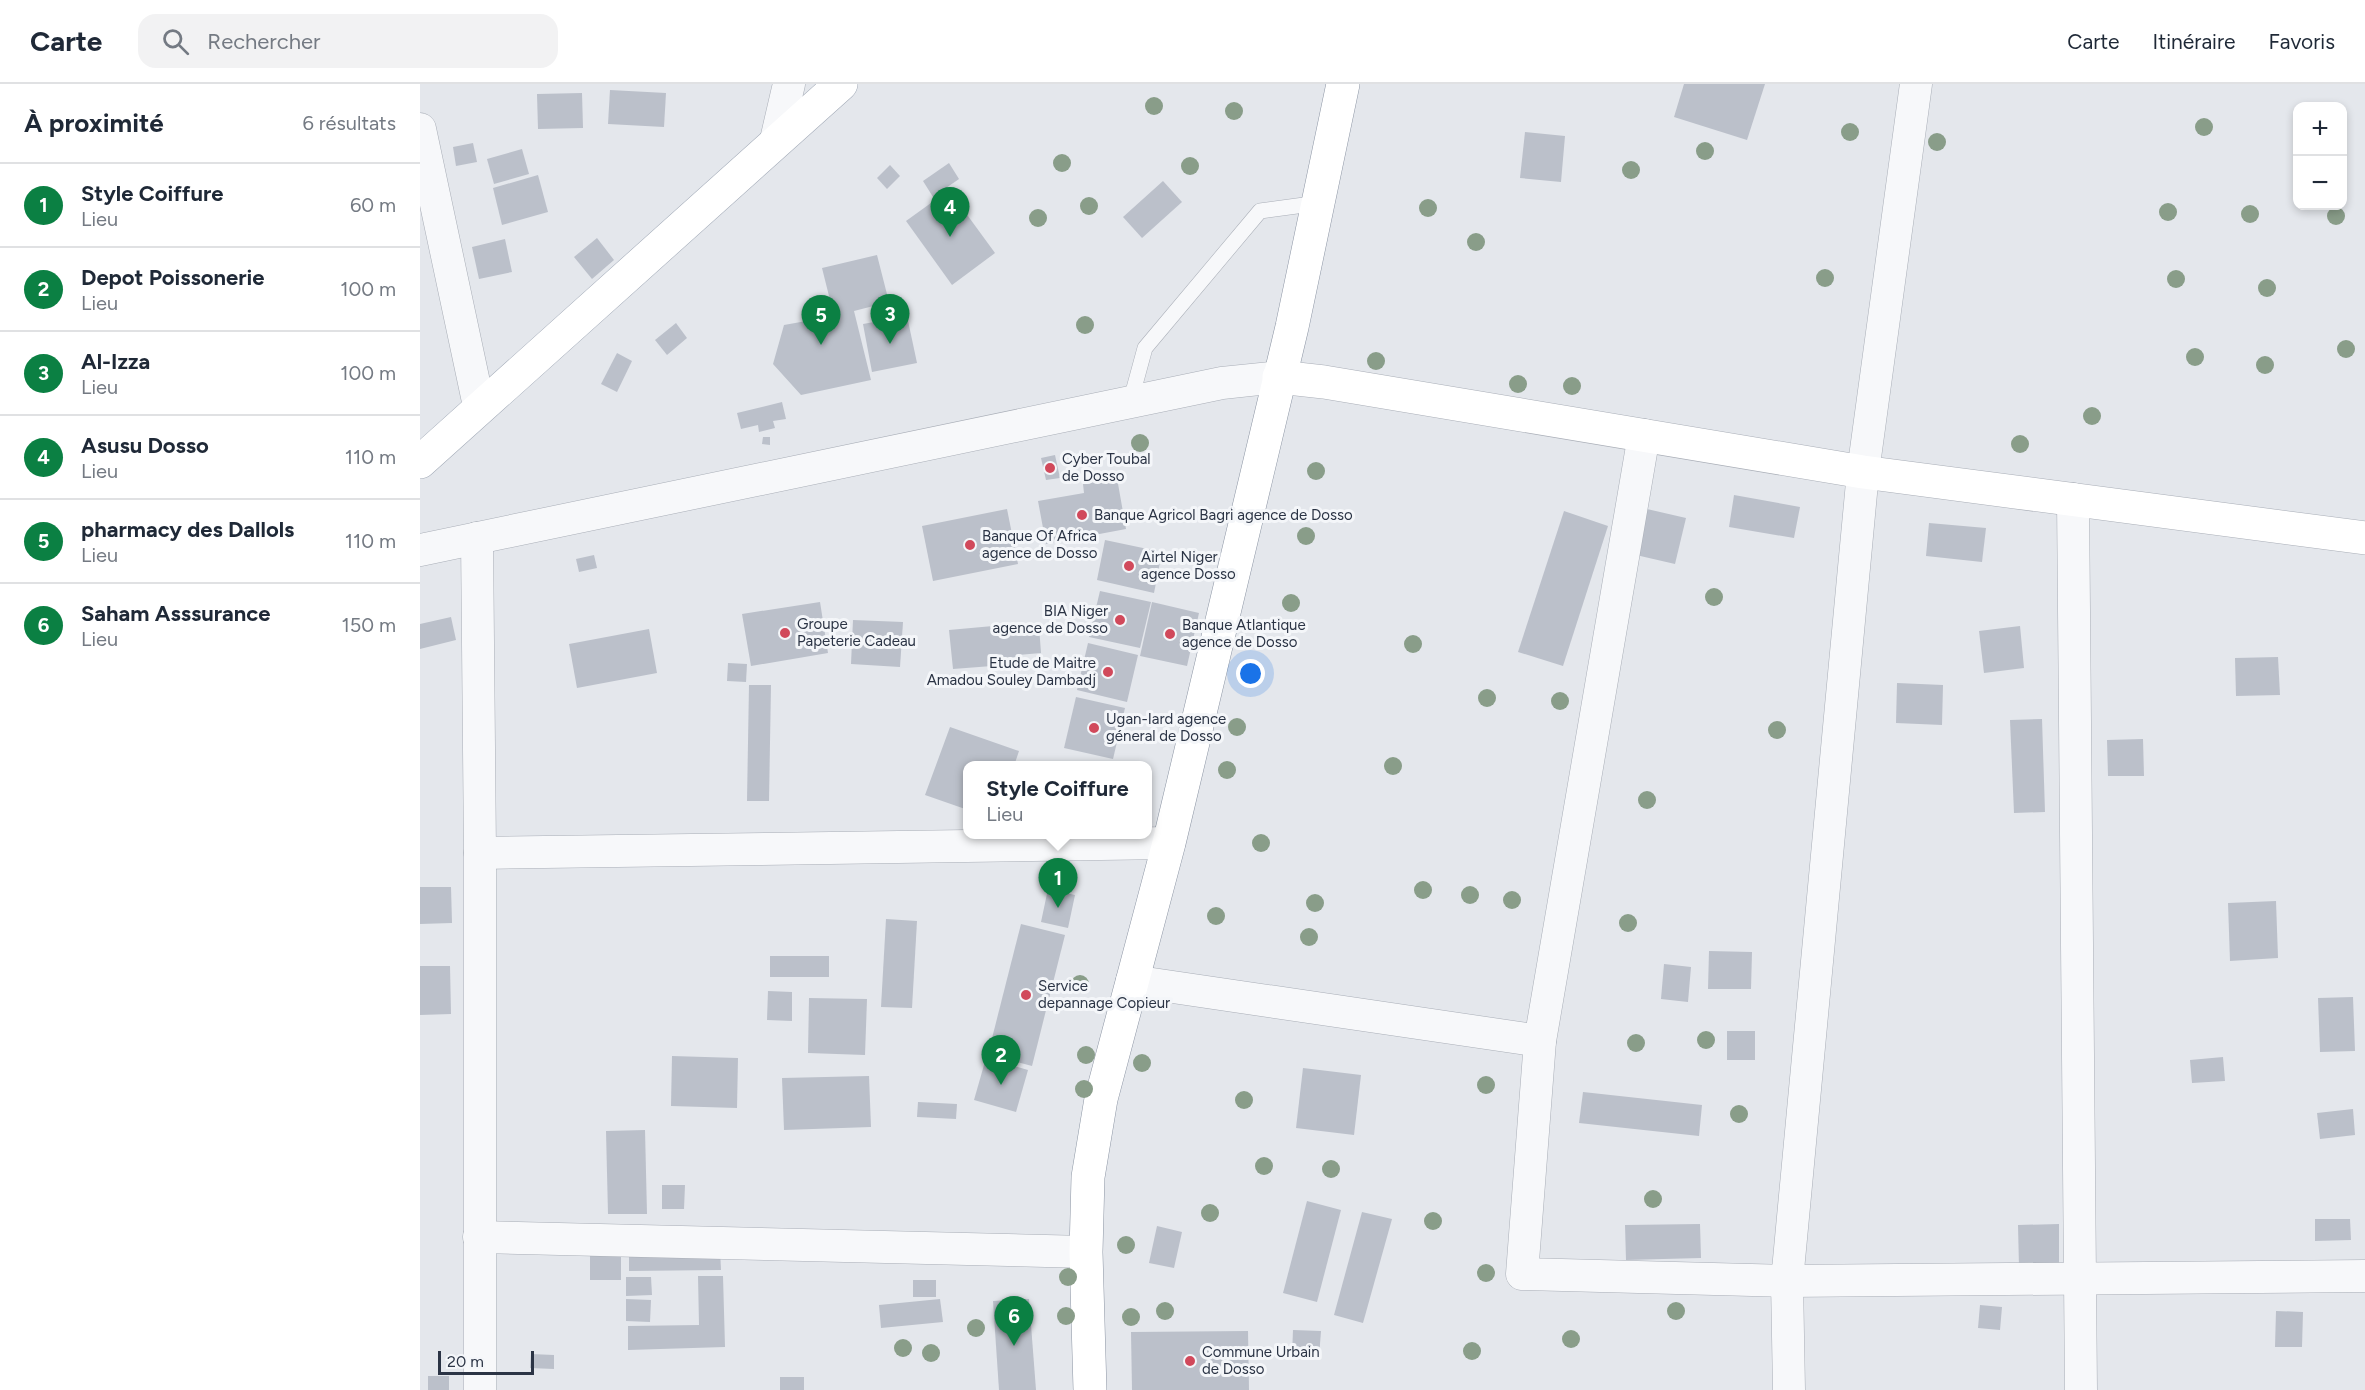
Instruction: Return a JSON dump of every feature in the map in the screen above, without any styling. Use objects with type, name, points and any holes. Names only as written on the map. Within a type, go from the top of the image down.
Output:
[{"type":"main road","points":[[420,462],[479,406],[841,84]]},
{"type":"main road","points":[[1090,1390],[1086,1252],[1088,1177],[1101,1099],[1169,843],[1319,203],[1343,84]]},
{"type":"main road","points":[[1279,377],[1324,382],[1863,472],[2365,538]]},
{"type":"street","points":[[776,140],[789,84]]},
{"type":"street","points":[[1789,1390],[1787,1281],[1863,472],[1916,84]]},
{"type":"street","points":[[420,129],[479,406]]},
{"type":"street","points":[[420,550],[1222,383],[1279,377]]},
{"type":"street","points":[[1644,435],[1540,1041],[1522,1275],[1787,1281],[2365,1276]]},
{"type":"street","points":[[2073,500],[2081,1390]]},
{"type":"street","points":[[477,538],[480,853],[480,1390]]},
{"type":"street","points":[[480,853],[1169,843]]},
{"type":"street","points":[[1132,981],[1540,1041]]},
{"type":"street","points":[[479,1237],[1086,1252]]},
{"type":"lane","points":[[1130,403],[1145,348],[1260,211],[1319,203]]},
{"type":"building","points":[[1684,84],[1765,84],[1747,140],[1674,117]]},
{"type":"building","points":[[610,90],[666,93],[664,127],[608,124]]},
{"type":"building","points":[[582,93],[583,128],[538,129],[537,94]]},
{"type":"building","points":[[1525,132],[1565,136],[1561,182],[1520,178]]},
{"type":"building","points":[[473,143],[477,162],[456,166],[453,147]]},
{"type":"building","points":[[522,149],[529,174],[494,184],[487,159]]},
{"type":"building","points":[[949,163],[959,179],[933,197],[923,181]]},
{"type":"building","points":[[890,165],[900,176],[887,189],[877,178]]},
{"type":"building","points":[[538,175],[548,212],[502,225],[493,188]]},
{"type":"building","points":[[1163,181],[1182,202],[1142,238],[1123,217]]},
{"type":"building","points":[[949,190],[995,253],[952,285],[906,221]]},
{"type":"building","points":[[597,238],[614,260],[592,279],[574,257]]},
{"type":"building","points":[[505,239],[512,272],[479,279],[472,247]]},
{"type":"building","points":[[877,255],[889,302],[854,311],[871,380],[801,395],[773,364],[784,325],[834,316],[822,268]]},
{"type":"building","points":[[907,316],[917,363],[872,372],[863,324]]},
{"type":"building","points":[[676,323],[687,338],[667,355],[655,340]]},
{"type":"building","points":[[617,353],[632,361],[617,392],[601,384]]},
{"type":"building","points":[[782,402],[786,419],[773,421],[775,428],[759,432],[758,425],[741,429],[737,413]]},
{"type":"building","points":[[763,437],[770,437],[770,445],[762,444]]},
{"type":"building","name":"Cyber Toubal de Dosso","points":[[1055,455],[1060,478],[1046,480],[1041,458]]},
{"type":"building","name":"Banque Agricol Bagri agence de Dosso","points":[[1117,478],[1126,529],[1046,544],[1038,501],[1084,493],[1083,484]]},
{"type":"building","points":[[1734,495],[1800,507],[1794,538],[1729,527]]},
{"type":"building","name":"Banque Of Africa agence de Dosso","points":[[1007,509],[1018,564],[933,581],[922,526]]},
{"type":"building","points":[[1647,509],[1686,518],[1675,564],[1636,555]]},
{"type":"building","points":[[1564,511],[1608,526],[1563,666],[1518,652]]},
{"type":"building","points":[[1929,523],[1986,528],[1982,562],[1926,556]]},
{"type":"building","name":"Airtel Niger agence Dosso","points":[[1105,540],[1162,552],[1154,593],[1097,580]]},
{"type":"building","points":[[594,555],[597,568],[579,572],[576,559]]},
{"type":"building","name":"BIA Niger agence de Dosso","points":[[1100,591],[1151,602],[1140,648],[1089,637]]},
{"type":"building","name":"Groupe Papeterie Cadeau","points":[[820,602],[828,653],[751,666],[742,614]]},
{"type":"building","name":"Banque Atlantique agence de Dosso","points":[[1152,602],[1199,613],[1187,666],[1140,656]]},
{"type":"building","points":[[451,617],[456,640],[420,649],[420,624]]},
{"type":"building","points":[[853,620],[903,622],[900,667],[851,664]]},
{"type":"building","points":[[1015,624],[1016,628],[1039,626],[1041,653],[1018,655],[1019,664],[953,669],[949,630]]},
{"type":"building","points":[[2020,626],[2024,668],[1984,673],[1979,631]]},
{"type":"building","points":[[649,629],[657,673],[577,688],[569,644]]},
{"type":"building","name":"Etude de Maitre Amadou Souley Dambadj","points":[[1088,643],[1138,655],[1127,702],[1077,690]]},
{"type":"building","points":[[2278,657],[2280,695],[2236,696],[2235,658]]},
{"type":"building","points":[[728,663],[747,664],[746,682],[727,681]]},
{"type":"building","points":[[1897,683],[1943,685],[1942,725],[1896,723]]},
{"type":"building","points":[[749,685],[771,685],[769,801],[747,801]]},
{"type":"building","name":"Ugan-Iard agence géneral de Dosso","points":[[1076,697],[1125,708],[1113,759],[1064,748]]},
{"type":"building","points":[[2042,719],[2045,812],[2014,813],[2010,720]]},
{"type":"building","points":[[950,727],[1019,751],[1016,761],[963,761],[963,808],[925,795]]},
{"type":"building","points":[[2143,739],[2144,776],[2108,776],[2107,740]]},
{"type":"building","points":[[420,887],[451,887],[452,923],[420,924]]},
{"type":"building","points":[[1048,889],[1075,895],[1068,928],[1041,922]]},
{"type":"building","points":[[2276,901],[2278,958],[2230,961],[2228,903]]},
{"type":"building","points":[[886,919],[917,921],[912,1008],[881,1007]]},
{"type":"building","name":"Service depannage Copieur","points":[[1021,924],[1065,935],[1032,1066],[988,1054]]},
{"type":"building","points":[[1709,951],[1752,952],[1751,989],[1708,989]]},
{"type":"building","points":[[770,956],[829,956],[829,977],[770,977]]},
{"type":"building","points":[[1664,964],[1691,967],[1688,1002],[1661,999]]},
{"type":"building","points":[[420,966],[450,966],[451,1014],[420,1015]]},
{"type":"building","points":[[768,991],[792,992],[792,1021],[767,1020]]},
{"type":"building","points":[[2353,997],[2355,1051],[2320,1052],[2318,998]]},
{"type":"building","points":[[809,998],[867,999],[865,1055],[808,1053]]},
{"type":"building","points":[[1727,1031],[1755,1031],[1755,1060],[1727,1060]]},
{"type":"building","points":[[672,1056],[738,1058],[737,1108],[671,1106]]},
{"type":"building","points":[[2223,1057],[2225,1081],[2192,1083],[2190,1060]]},
{"type":"building","points":[[986,1058],[1028,1070],[1016,1112],[974,1100]]},
{"type":"building","points":[[1303,1068],[1361,1075],[1354,1135],[1296,1128]]},
{"type":"building","points":[[869,1076],[871,1127],[784,1130],[782,1078]]},
{"type":"building","points":[[1583,1092],[1702,1105],[1699,1136],[1579,1123]]},
{"type":"building","points":[[918,1102],[957,1104],[956,1119],[917,1117]]},
{"type":"building","points":[[2353,1109],[2355,1135],[2320,1139],[2317,1113]]},
{"type":"building","points":[[645,1130],[647,1214],[608,1214],[606,1131]]},
{"type":"building","points":[[662,1185],[685,1185],[684,1209],[662,1209]]},
{"type":"building","points":[[1307,1201],[1341,1210],[1317,1302],[1283,1293]]},
{"type":"building","points":[[1362,1212],[1392,1219],[1363,1323],[1334,1315]]},
{"type":"building","points":[[2315,1219],[2350,1219],[2351,1240],[2315,1241]]},
{"type":"building","points":[[1700,1224],[1701,1258],[1626,1260],[1625,1225]]},
{"type":"building","points":[[2059,1224],[2059,1266],[2019,1267],[2018,1225]]},
{"type":"building","points":[[1157,1226],[1182,1232],[1174,1268],[1149,1263]]},
{"type":"building","points":[[629,1250],[720,1250],[721,1270],[629,1271]]},
{"type":"building","points":[[590,1251],[621,1251],[621,1280],[590,1280]]},
{"type":"building","points":[[698,1276],[723,1276],[725,1347],[628,1350],[628,1326],[699,1325]]},
{"type":"building","points":[[626,1277],[651,1277],[652,1295],[626,1296]]},
{"type":"building","points":[[913,1280],[936,1280],[936,1297],[913,1297]]},
{"type":"building","points":[[626,1299],[651,1300],[650,1322],[626,1321]]},
{"type":"building","points":[[940,1299],[943,1322],[881,1328],[879,1305]]},
{"type":"building","points":[[1029,1299],[1036,1390],[999,1390],[993,1301]]},
{"type":"building","points":[[1980,1305],[2002,1307],[2000,1330],[1978,1328]]},
{"type":"building","points":[[2276,1311],[2303,1312],[2302,1347],[2275,1347]]},
{"type":"building","points":[[1293,1330],[1321,1331],[1319,1357],[1292,1355]]},
{"type":"building","name":"Commune Urbain de Dosso","points":[[1248,1331],[1249,1390],[1132,1390],[1131,1332]]},
{"type":"building","points":[[531,1354],[554,1355],[554,1369],[530,1368]]},
{"type":"building","points":[[428,1376],[449,1376],[449,1390],[428,1390]]},
{"type":"building","points":[[780,1377],[804,1377],[804,1390],[780,1390]]},
{"type":"place","name":"Asusu Dosso","points":[[950,237]]},
{"type":"place","name":"Al-Izza","points":[[890,344]]},
{"type":"place","name":"pharmacy des Dallols","points":[[821,345]]},
{"type":"place","name":"Cyber Toubal de Dosso","points":[[1050,468]]},
{"type":"place","name":"Banque Agricol Bagri agence de Dosso","points":[[1082,515]]},
{"type":"place","name":"Banque Of Africa agence de Dosso","points":[[970,545]]},
{"type":"place","name":"Airtel Niger agence Dosso","points":[[1129,566]]},
{"type":"place","name":"BIA Niger agence de Dosso","points":[[1120,620]]},
{"type":"place","name":"Groupe Papeterie Cadeau","points":[[785,633]]},
{"type":"place","name":"Banque Atlantique agence de Dosso","points":[[1170,634]]},
{"type":"place","name":"Etude de Maitre Amadou Souley Dambadj","points":[[1108,672]]},
{"type":"place","name":"Ugan-Iard agence géneral de Dosso","points":[[1094,728]]},
{"type":"place","name":"Style Coiffure","points":[[1058,908]]},
{"type":"place","name":"Service depannage Copieur","points":[[1026,995]]},
{"type":"place","name":"Depot Poissonerie","points":[[1001,1085]]},
{"type":"place","name":"Saham Asssurance","points":[[1014,1346]]},
{"type":"place","name":"Commune Urbain de Dosso","points":[[1190,1361]]}]
